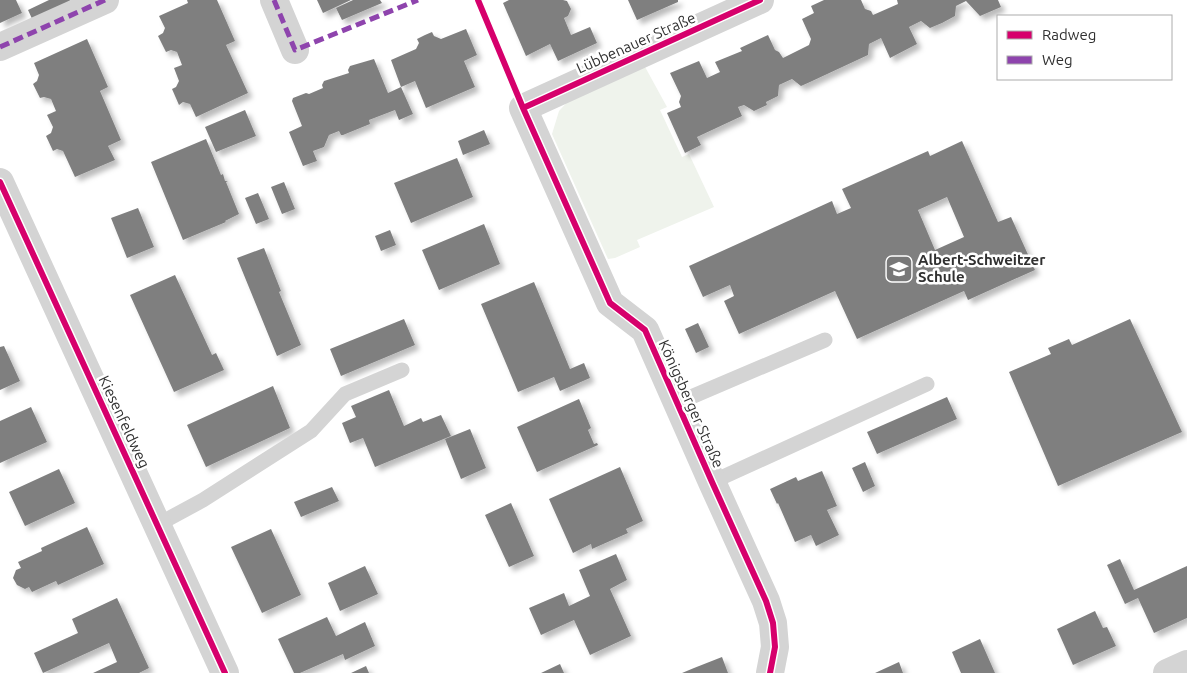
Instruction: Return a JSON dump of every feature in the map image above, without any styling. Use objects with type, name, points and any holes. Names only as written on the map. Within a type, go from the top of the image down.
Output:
[{"type":"street","points":[[0,47],[105,0]]},
{"type":"street","points":[[274,0],[295,50]]},
{"type":"street","name":"Lübbenauer Straße","points":[[523,108],[760,0]]},
{"type":"street","name":"Königsberger Straße","points":[[523,108],[610,303],[645,330],[766,600],[773,623],[775,647],[770,673]]},
{"type":"street","name":"Kiesenfeldweg","points":[[0,182],[225,673]]},
{"type":"street","points":[[1167,673],[1187,664]]},
{"type":"lane","points":[[677,403],[825,340]]},
{"type":"lane","points":[[157,525],[203,500],[311,430],[345,394],[402,370]]},
{"type":"lane","points":[[712,482],[927,384]]},
{"type":"shaded area","points":[[644,65],[667,107],[660,110],[682,157],[689,154],[714,207],[637,240],[640,247],[615,258],[608,259],[552,134],[559,111],[573,96]]},
{"type":"building","points":[[0,0],[16,0],[22,13],[0,23]]},
{"type":"building","points":[[49,0],[71,0],[34,23],[28,10]]},
{"type":"building","points":[[187,0],[217,0],[235,41],[226,45],[248,93],[196,117],[190,104],[183,102],[179,105],[172,89],[176,87],[179,81],[174,68],[182,65],[177,52],[171,50],[166,52],[158,36],[163,33],[165,28],[159,16],[188,3]]},
{"type":"building","points":[[317,0],[351,0],[323,13]]},
{"type":"building","points":[[353,0],[380,0],[382,3],[342,20],[336,8]]},
{"type":"building","points":[[509,0],[567,1],[571,9],[568,16],[564,18],[571,35],[590,27],[597,43],[558,61],[550,44],[526,56],[503,3]]},
{"type":"building","points":[[628,0],[678,0],[678,2],[637,20]]},
{"type":"building","points":[[824,0],[861,0],[865,9],[871,11],[873,15],[898,4],[897,0],[998,0],[1001,7],[980,16],[966,1],[956,6],[955,16],[942,23],[930,28],[921,21],[909,27],[917,44],[890,58],[881,38],[869,44],[868,55],[810,82],[801,86],[792,79],[779,85],[778,96],[766,102],[767,105],[754,111],[744,105],[738,107],[742,116],[697,137],[701,145],[685,153],[667,113],[681,107],[679,102],[681,96],[670,73],[699,61],[707,78],[720,72],[715,62],[742,51],[740,48],[768,35],[775,50],[783,58],[809,45],[811,39],[802,19],[814,13],[811,6]]},
{"type":"building","points":[[466,29],[477,55],[464,61],[475,87],[426,108],[415,81],[401,87],[391,60],[416,49],[419,43],[417,39],[432,32],[434,36],[441,39]]},
{"type":"building","points":[[87,39],[108,87],[100,91],[121,140],[108,146],[115,160],[75,177],[63,151],[57,149],[53,151],[46,136],[51,133],[53,127],[47,115],[56,111],[51,99],[40,98],[33,84],[37,81],[39,75],[34,63]]},
{"type":"building","points":[[374,59],[388,93],[401,87],[413,114],[399,120],[395,110],[369,120],[370,124],[343,135],[339,131],[329,135],[324,147],[313,151],[317,161],[303,166],[289,132],[302,126],[292,101],[293,98],[323,88],[324,81],[349,73],[350,66]]},
{"type":"building","points":[[245,110],[256,136],[216,152],[205,127]]},
{"type":"building","points":[[484,130],[490,144],[463,155],[458,141]]},
{"type":"building","points":[[206,139],[221,175],[223,174],[225,181],[228,181],[226,182],[239,214],[226,222],[183,240],[151,162]]},
{"type":"building","points":[[962,141],[998,222],[1011,217],[1035,270],[968,300],[964,291],[857,339],[835,291],[739,334],[724,301],[734,296],[730,285],[703,297],[689,266],[832,201],[837,214],[851,208],[842,189],[928,151],[930,156]],"holes":[[[947,197],[964,237],[935,250],[918,210]]]},
{"type":"building","points":[[457,158],[473,197],[411,223],[394,183]]},
{"type":"building","points":[[284,182],[295,209],[282,214],[271,187]]},
{"type":"building","points":[[258,193],[269,219],[256,224],[245,198]]},
{"type":"building","points":[[138,208],[154,247],[127,258],[111,218]]},
{"type":"building","points":[[484,224],[500,264],[439,290],[422,250]]},
{"type":"building","points":[[390,230],[396,245],[381,251],[375,236]]},
{"type":"building","points":[[264,248],[281,291],[279,292],[301,345],[277,356],[237,258]]},
{"type":"building","points":[[175,275],[212,355],[216,353],[224,370],[174,392],[130,295]]},
{"type":"building","points":[[534,282],[570,369],[584,363],[590,378],[560,391],[554,377],[518,392],[481,304]]},
{"type":"building","points":[[404,319],[415,345],[341,376],[330,349]]},
{"type":"building","points":[[1130,319],[1182,432],[1058,486],[1009,372],[1051,354],[1048,348],[1069,339],[1072,345]]},
{"type":"building","points":[[698,323],[709,347],[696,353],[685,329]]},
{"type":"building","points":[[4,346],[20,381],[0,390],[0,347]]},
{"type":"building","points":[[273,386],[290,428],[206,467],[187,425]]},
{"type":"building","points":[[389,390],[404,426],[421,418],[423,422],[441,415],[451,436],[375,467],[363,438],[350,443],[342,423],[356,417],[351,406]]},
{"type":"building","points":[[947,397],[957,419],[877,454],[867,432]]},
{"type":"building","points":[[579,399],[591,428],[588,430],[594,444],[597,443],[598,445],[537,472],[517,427]]},
{"type":"building","points":[[31,407],[47,442],[0,463],[0,421]]},
{"type":"building","points":[[470,429],[486,468],[461,479],[445,439]]},
{"type":"building","points":[[865,462],[875,486],[863,492],[852,468]]},
{"type":"building","points":[[620,467],[643,521],[626,529],[628,533],[592,549],[591,544],[573,553],[549,499]]},
{"type":"building","points":[[59,469],[75,503],[25,526],[9,492]]},
{"type":"building","points":[[822,471],[837,506],[827,510],[839,535],[816,546],[811,535],[795,542],[770,489],[796,477],[798,481]]},
{"type":"building","points":[[332,487],[339,501],[301,517],[294,502]]},
{"type":"building","points":[[511,503],[534,556],[509,567],[485,515]]},
{"type":"building","points":[[87,527],[104,564],[58,585],[56,581],[32,592],[29,587],[25,589],[17,585],[13,578],[16,570],[21,568],[18,562],[42,551],[41,548]]},
{"type":"building","points":[[271,529],[301,595],[262,613],[231,547]]},
{"type":"building","points":[[616,554],[627,580],[610,589],[631,636],[590,655],[574,620],[541,635],[529,608],[564,593],[569,606],[590,596],[579,570]]},
{"type":"building","points":[[1120,559],[1134,590],[1187,566],[1187,618],[1154,633],[1138,598],[1125,604],[1107,565]]},
{"type":"building","points":[[365,566],[378,594],[340,611],[328,583]]},
{"type":"building","points":[[117,598],[149,668],[139,673],[93,673],[117,662],[109,643],[43,673],[34,653],[78,633],[72,619]]},
{"type":"building","points":[[1095,611],[1103,628],[1107,627],[1116,646],[1073,665],[1057,629]]},
{"type":"building","points":[[327,617],[336,636],[365,622],[375,646],[345,660],[343,654],[300,673],[294,673],[278,639]]},
{"type":"building","points":[[980,639],[995,673],[961,673],[952,652]]},
{"type":"building","points":[[722,657],[728,673],[682,673],[694,668]]},
{"type":"building","points":[[899,662],[903,673],[875,673]]},
{"type":"building","points":[[560,664],[564,673],[541,673]]},
{"type":"building","points":[[366,666],[369,673],[351,673]]},
{"type":"marked path","points":[[0,47],[105,0]]},
{"type":"marked path","points":[[274,0],[295,50],[418,0]]},
{"type":"cycle path","points":[[478,0],[523,108],[610,303],[645,330],[766,601],[773,623],[775,647],[770,673]]},
{"type":"cycle path","points":[[523,108],[760,0]]},
{"type":"cycle path","points":[[0,182],[225,673]]},
{"type":"place","name":"Albert-Schweitzer Schule","points":[[899,269]]}]
